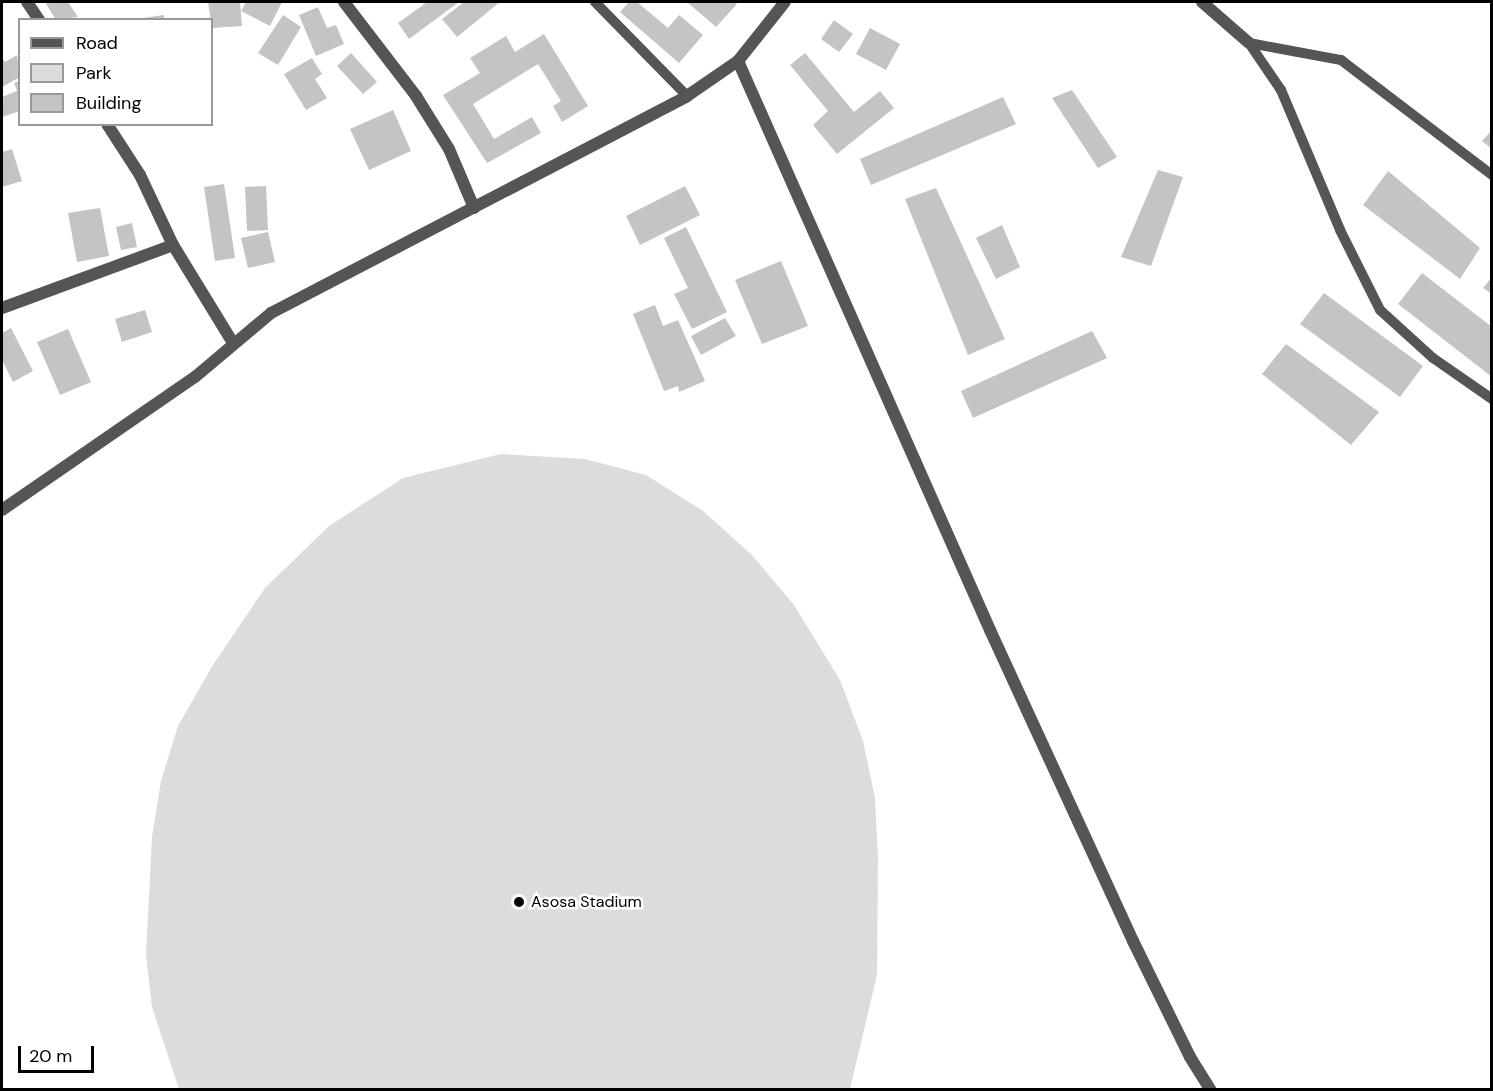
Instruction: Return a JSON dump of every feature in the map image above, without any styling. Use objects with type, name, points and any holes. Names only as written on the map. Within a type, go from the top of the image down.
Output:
[{"type":"street","points":[[27,2],[38,18]]},
{"type":"street","points":[[344,2],[416,96],[449,149],[474,208]]},
{"type":"street","points":[[2,510],[195,376],[271,313],[687,96],[738,61],[785,2]]},
{"type":"street","points":[[1202,2],[1249,43]]},
{"type":"street","points":[[738,61],[990,630],[1133,941],[1190,1057],[1211,1089]]},
{"type":"street","points":[[108,126],[140,175],[173,245],[232,343]]},
{"type":"street","points":[[2,308],[173,245]]},
{"type":"lane","points":[[595,2],[687,96]]},
{"type":"lane","points":[[1249,43],[1341,60],[1491,175]]},
{"type":"lane","points":[[1249,43],[1281,90],[1340,230],[1380,309],[1433,358],[1491,399]]},
{"type":"green space","points":[[501,454],[585,459],[646,475],[703,511],[752,555],[794,605],[840,680],[863,741],[875,798],[878,859],[877,975],[850,1089],[179,1089],[152,1007],[146,955],[152,837],[161,781],[178,726],[213,665],[265,588],[329,526],[403,478]]},
{"type":"building","points":[[68,2],[78,17],[55,18],[46,4]]},
{"type":"building","points":[[208,2],[240,2],[242,26],[213,28],[213,18],[210,18]]},
{"type":"building","points":[[246,2],[282,2],[270,26],[241,11]]},
{"type":"building","points":[[427,2],[459,2],[409,39],[398,23]]},
{"type":"building","points":[[464,2],[500,2],[457,37],[442,19]]},
{"type":"building","points":[[629,2],[637,2],[668,28],[679,15],[703,35],[679,63],[620,12]]},
{"type":"building","points":[[687,2],[733,2],[737,4],[716,27]]},
{"type":"building","points":[[318,7],[327,28],[336,25],[344,44],[316,56],[299,15]]},
{"type":"building","points":[[164,15],[164,18],[143,18]]},
{"type":"building","points":[[283,15],[301,27],[278,65],[258,53]]},
{"type":"building","points":[[834,20],[853,34],[839,52],[821,39]]},
{"type":"building","points":[[870,28],[900,44],[886,70],[856,54]]},
{"type":"building","points":[[544,34],[588,106],[562,122],[553,106],[561,101],[538,64],[473,104],[494,139],[532,117],[541,133],[487,163],[443,95],[480,73],[470,58],[506,36],[515,52]]},
{"type":"building","points":[[351,53],[377,82],[363,94],[337,66]]},
{"type":"building","points":[[805,53],[854,112],[880,91],[894,108],[837,154],[813,125],[828,111],[790,65]]},
{"type":"building","points":[[17,55],[18,78],[2,87],[2,57],[5,62]]},
{"type":"building","points":[[312,58],[322,74],[315,79],[327,98],[306,110],[284,74]]},
{"type":"building","points":[[18,82],[18,112],[2,117],[2,97],[17,91],[14,83]]},
{"type":"building","points":[[1072,90],[1117,157],[1098,168],[1052,98]]},
{"type":"building","points":[[1003,97],[1016,124],[871,185],[860,159]]},
{"type":"building","points":[[393,110],[411,151],[369,170],[350,129]]},
{"type":"building","points":[[1492,130],[1492,149],[1482,141]]},
{"type":"building","points":[[12,149],[22,181],[2,187],[2,152]]},
{"type":"building","points":[[1158,170],[1183,177],[1151,266],[1121,257]]},
{"type":"building","points":[[1388,171],[1480,248],[1460,279],[1363,205]]},
{"type":"building","points":[[224,184],[235,258],[215,261],[204,187]]},
{"type":"building","points":[[266,186],[268,230],[247,231],[245,187]]},
{"type":"building","points":[[685,186],[700,215],[640,245],[626,216]]},
{"type":"building","points":[[936,188],[1005,339],[968,355],[905,199]]},
{"type":"building","points":[[100,208],[109,256],[77,262],[68,213]]},
{"type":"building","points":[[132,223],[137,247],[121,250],[116,227]]},
{"type":"building","points":[[1002,225],[1020,267],[996,279],[976,238]]},
{"type":"building","points":[[686,227],[727,312],[692,329],[674,294],[688,288],[664,238]]},
{"type":"building","points":[[268,232],[275,262],[248,268],[241,238]]},
{"type":"building","points":[[781,261],[808,326],[762,344],[735,280]]},
{"type":"building","points":[[1422,273],[1492,327],[1492,377],[1398,304]]},
{"type":"building","points":[[1492,277],[1492,294],[1483,288]]},
{"type":"building","points":[[1324,293],[1423,366],[1400,397],[1300,324]]},
{"type":"building","points":[[655,305],[663,326],[678,320],[705,381],[679,392],[678,386],[664,391],[633,314]]},
{"type":"building","points":[[145,310],[152,332],[122,342],[115,319]]},
{"type":"building","points":[[725,318],[736,336],[701,355],[691,336]]},
{"type":"building","points":[[11,328],[33,371],[13,382],[2,360],[2,333]]},
{"type":"building","points":[[68,329],[91,382],[60,395],[37,342]]},
{"type":"building","points":[[1092,331],[1107,358],[973,418],[961,391]]},
{"type":"building","points":[[1286,344],[1379,412],[1351,445],[1262,374]]},
{"type":"place","name":"Asosa Stadium","points":[[519,902]]}]
